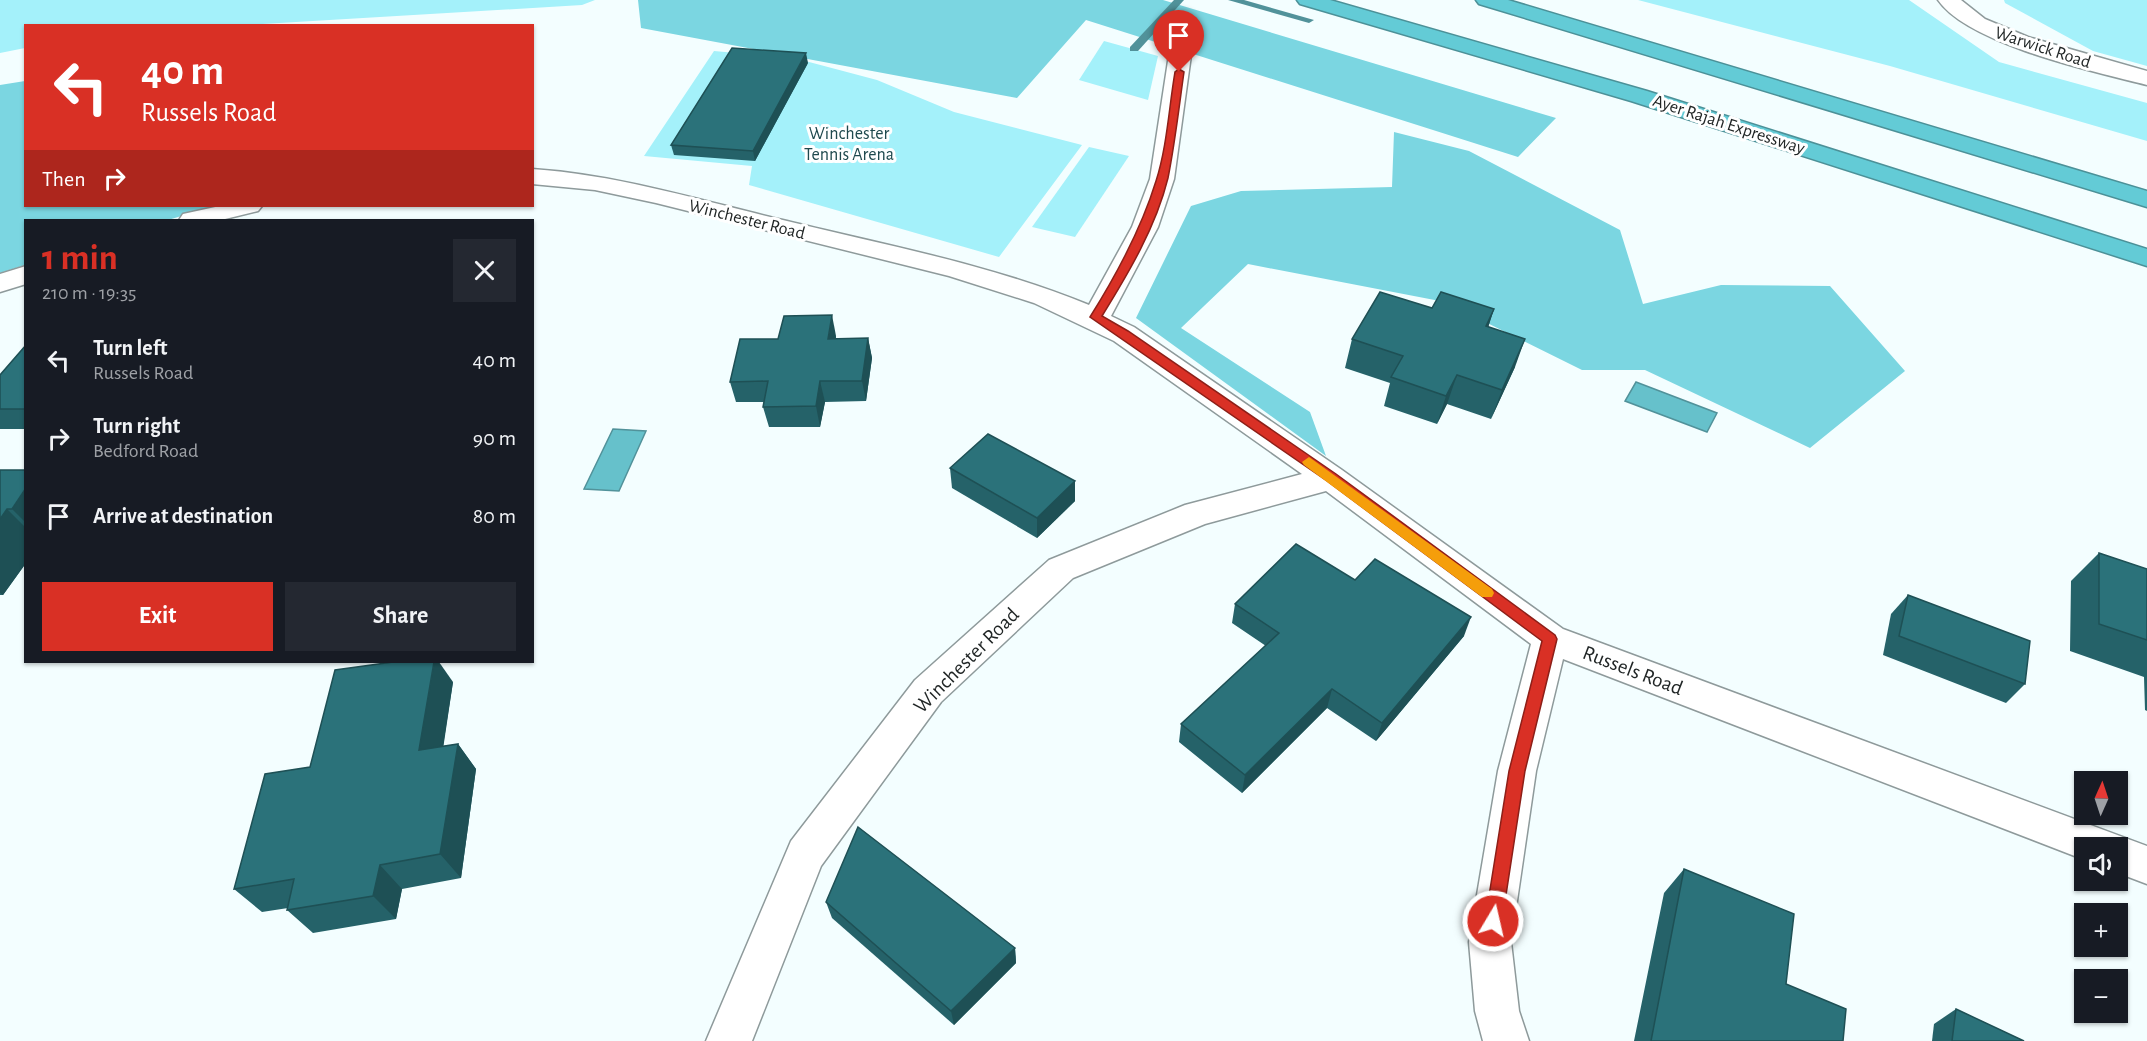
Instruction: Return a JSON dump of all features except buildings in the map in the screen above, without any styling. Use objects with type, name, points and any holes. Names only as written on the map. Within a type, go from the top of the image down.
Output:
[{"type":"highway","name":"Ayer Rajah Expressway","points":[[1307,0],[1639,96],[2147,258]]},
{"type":"highway","points":[[1486,0],[2147,199]]},
{"type":"street","name":"Warwick Road","points":[[1948,0],[1977,24],[2020,42],[2147,78]]},
{"type":"street","points":[[1096,317],[1119,279],[1145,227],[1162,179],[1181,48]]},
{"type":"street","name":"Winchester Road","points":[[534,176],[564,177],[645,194],[1000,282],[1096,317]]},
{"type":"street","points":[[196,219],[245,207]]},
{"type":"street","points":[[0,283],[24,275]]},
{"type":"street","name":"Russels Road","points":[[1096,317],[1124,334],[1331,478],[1550,639],[2074,837]]},
{"type":"street","name":"Winchester Road","points":[[729,1041],[805,854],[928,691],[1061,569],[1197,514],[1331,478]]},
{"type":"street","points":[[1506,1041],[1497,1011],[1490,942],[1517,771],[1550,639]]},
{"type":"street","points":[[2128,858],[2147,865]]},
{"type":"green space","points":[[0,0],[595,0],[582,5],[263,24],[24,24],[24,48],[0,53]]},
{"type":"green space","points":[[1638,0],[1909,0],[1999,62],[2147,103],[2147,141],[1890,66]]},
{"type":"green space","points":[[2004,0],[2147,0],[2147,66],[2093,51],[2005,3]]},
{"type":"green space","points":[[1104,41],[1158,56],[1148,100],[1079,80]]},
{"type":"green space","name":"Winchester Tennis Arena","points":[[714,51],[794,58],[877,80],[954,112],[1082,145],[999,257],[749,185],[752,166],[644,156]]},
{"type":"green space","points":[[1089,147],[1129,156],[1075,237],[1032,227]]},
{"type":"shaded area","points":[[638,0],[1163,0],[1556,118],[1518,157],[1086,20],[1017,98],[641,28]]},
{"type":"shaded area","points":[[24,81],[24,207],[212,207],[171,219],[24,219],[24,265],[0,273],[0,85]]},
{"type":"shaded area","points":[[1394,132],[1469,151],[1620,230],[1643,304],[1721,285],[1830,286],[1905,371],[1810,448],[1645,370],[1582,370],[1445,302],[1248,264],[1181,328],[1310,412],[1326,456],[1136,318],[1191,206],[1241,191],[1392,187]]},
{"type":"shaded area","points":[[1636,382],[1717,413],[1707,432],[1625,401]]},
{"type":"shaded area","points":[[613,429],[646,431],[619,491],[584,489]]},
{"type":"waterway","points":[[1134,49],[1179,0]]},
{"type":"waterway","points":[[1233,0],[1309,20]]},
{"type":"slow traffic","points":[[1309,462],[1487,593]]},
{"type":"route","points":[[1179,72],[1162,179],[1145,227],[1119,279],[1096,317],[1124,334],[1331,478],[1550,639],[1517,771],[1493,921]]}]
